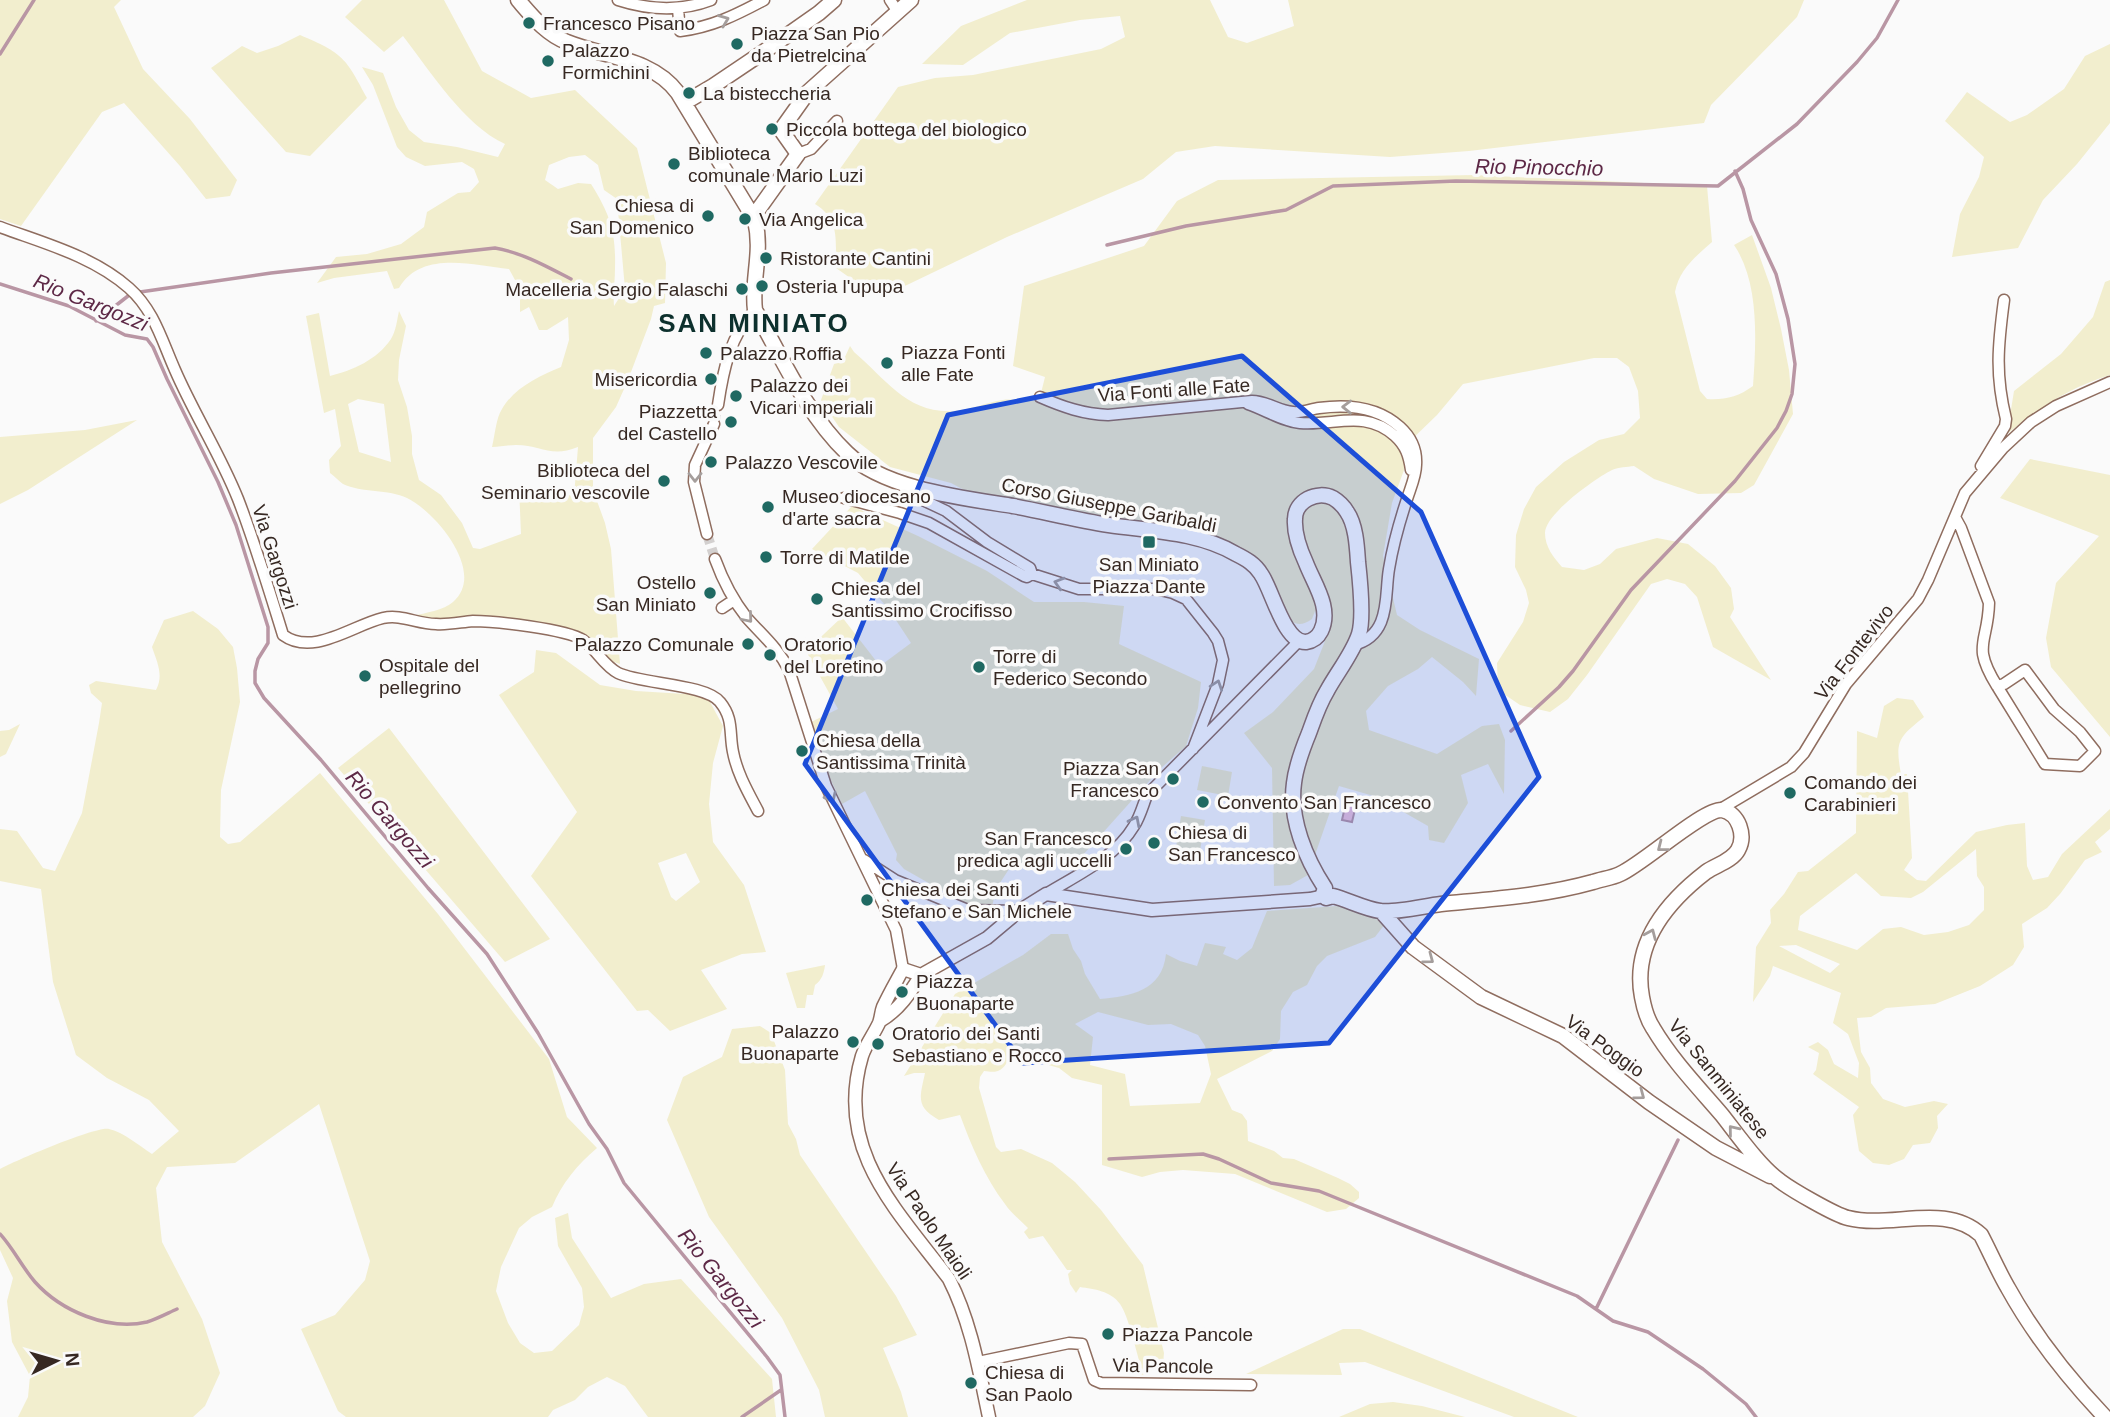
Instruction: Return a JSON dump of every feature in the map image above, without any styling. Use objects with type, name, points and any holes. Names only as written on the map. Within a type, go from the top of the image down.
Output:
[{"type":"main road","points":[[684,103],[749,62],[834,0]]},
{"type":"main road","points":[[753,217],[798,154],[782,130],[808,92],[894,6],[911,0]]},
{"type":"main road","points":[[522,1],[549,33],[565,42],[625,59],[657,74],[673,86],[753,217],[758,233],[759,262],[755,310]]},
{"type":"main road","name":"Corso Giuseppe Garibaldi","points":[[755,310],[821,425],[846,453],[861,465],[904,484],[976,501],[1195,538],[1224,546],[1259,570],[1289,632],[1298,641]]},
{"type":"main road","points":[[1298,641],[1311,640],[1320,634],[1324,608],[1298,541],[1294,516],[1300,503],[1322,495],[1335,499],[1349,514],[1356,539],[1360,578],[1359,633],[1324,695],[1298,761],[1293,787],[1299,830],[1309,864],[1327,893],[1381,911],[1515,898],[1569,889],[1620,874],[1647,859],[1692,824],[1719,810]]},
{"type":"main road","name":"Via Sanminiatese","points":[[1719,810],[1735,818],[1740,827],[1738,849],[1674,900],[1656,923],[1644,951],[1641,964],[1642,996],[1652,1027],[1744,1143],[1779,1180],[1843,1217],[1872,1221],[1941,1218],[1958,1221],[1976,1230],[2005,1284],[2032,1326],[2082,1393],[2105,1417]]},
{"type":"main road","name":"Via Poggio","points":[[1381,911],[1413,947],[1481,998],[1563,1036],[1649,1102],[1716,1148],[1779,1180]]},
{"type":"street","points":[[618,0],[647,8],[678,9],[711,0]]},
{"type":"street","points":[[678,9],[680,31],[727,20],[764,0]]},
{"type":"street","points":[[798,154],[811,149],[837,121]]},
{"type":"street","name":"Via Gargozzi","points":[[0,227],[96,265],[138,297],[157,325],[175,369],[237,498],[283,635],[291,641],[315,642],[384,618],[405,617],[435,624],[472,621],[500,623],[583,640],[618,673],[703,692],[717,698],[730,721],[733,750],[740,774],[758,811]]},
{"type":"street","points":[[1978,475],[1983,460],[2005,426],[1997,358],[2004,300]]},
{"type":"street","points":[[718,405],[723,371],[746,319],[755,310]]},
{"type":"street","name":"Via Fontevivo","points":[[1719,810],[1791,766],[1804,753],[1846,684],[1918,599],[1965,493],[1978,475],[2031,422],[2056,406],[2110,382]]},
{"type":"street","name":"Via Fonti alle Fate","points":[[1040,397],[1067,409],[1108,415],[1263,401],[1290,412],[1325,407],[1371,409],[1399,426],[1410,438],[1417,468],[1388,570],[1381,623],[1372,635],[1353,645]]},
{"type":"street","points":[[707,534],[694,482],[695,465],[714,424]]},
{"type":"street","points":[[904,484],[906,492],[946,511],[987,542],[1030,568],[1031,574]]},
{"type":"street","points":[[844,498],[929,523],[1017,574],[1027,577],[1031,574],[1079,589],[1156,589],[1185,599],[1218,641],[1223,660],[1218,684],[1193,749]]},
{"type":"street","points":[[1955,517],[1989,603],[1981,645],[1985,665],[1997,686],[2045,764],[2080,766],[2095,751],[2080,732],[2054,709],[2025,670],[1997,686]]},
{"type":"street","points":[[715,559],[734,600],[781,654],[789,670],[826,786],[896,930],[903,969],[883,1008],[880,1021]]},
{"type":"street","points":[[722,608],[734,600]]},
{"type":"street","points":[[880,1021],[889,1016],[908,996],[921,975],[987,938],[1019,911],[1119,847],[1135,825],[1147,795],[1298,641]]},
{"type":"street","points":[[861,859],[895,880],[968,911],[1019,911]]},
{"type":"street","points":[[1046,894],[1152,910],[1310,899],[1327,893]]},
{"type":"street","points":[[903,969],[921,975]]},
{"type":"street","name":"Via Paolo Maioli","points":[[880,1021],[863,1053],[855,1086],[857,1129],[868,1163],[883,1193],[949,1279],[978,1362],[989,1417]]},
{"type":"street","name":"Via Pancole","points":[[978,1362],[1055,1345],[1082,1344],[1089,1371],[1094,1380],[1101,1383],[1251,1385]]},
{"type":"highlighted area","points":[[1242,356],[1421,512],[1539,777],[1329,1043],[1023,1063],[805,764],[948,415]]},
{"type":"shaded area","points":[[0,0],[121,0],[114,7],[143,69],[190,119],[237,180],[230,196],[206,199],[124,103],[102,112],[21,226],[0,219]]},
{"type":"shaded area","points":[[362,0],[444,0],[482,71],[531,98],[575,90],[637,148],[666,263],[665,303],[654,306],[616,407],[593,438],[593,490],[611,549],[620,664],[611,661],[582,634],[556,626],[486,618],[437,622],[413,616],[449,605],[462,590],[464,575],[454,544],[431,516],[407,498],[350,487],[330,473],[329,460],[341,446],[335,409],[324,413],[306,316],[319,313],[330,376],[356,367],[379,353],[393,336],[399,311],[406,326],[398,380],[407,407],[412,454],[419,480],[441,495],[462,523],[473,548],[480,549],[521,534],[519,487],[574,496],[578,447],[560,451],[513,445],[492,447],[498,417],[507,402],[528,384],[561,367],[569,340],[568,317],[547,330],[539,330],[529,307],[520,312],[520,289],[509,269],[464,263],[434,264],[420,268],[399,288],[394,289],[387,271],[317,283],[336,257],[367,254],[401,244],[424,227],[427,212],[458,193],[470,192],[479,182],[474,169],[462,162],[425,166],[406,157],[397,147],[373,85],[362,67],[383,73],[396,107],[409,130],[424,142],[498,157],[505,144],[462,111],[403,36],[384,52],[345,17]],"holes":[[[585,155],[598,165],[604,190],[617,199],[625,289],[614,306],[613,234],[598,195],[591,184],[578,183],[558,189],[545,180],[549,165],[569,157]],[[358,399],[384,404],[391,462],[359,452],[348,404]]]},
{"type":"shaded area","points":[[1027,0],[1210,0],[1228,37],[1247,43],[1294,26],[1288,0],[1804,0],[1797,17],[1711,105],[1704,123],[1469,151],[1390,157],[1215,146],[1176,152],[1143,179],[1007,237],[884,296],[863,287],[836,268],[833,224],[815,204],[898,87],[1101,49],[1125,37],[1120,16],[1080,20],[1010,33],[963,65],[922,64],[961,26]]},
{"type":"shaded area","points":[[300,35],[342,58],[367,98],[310,156],[286,152],[211,68],[242,46],[257,53]]},
{"type":"shaded area","points":[[2110,44],[2110,123],[2043,200],[2018,248],[1952,257],[1960,214],[1979,177],[1984,157],[1945,121],[1967,92],[2010,122],[2027,115],[2064,89],[2085,56]]},
{"type":"shaded area","points":[[1475,175],[1707,186],[1712,242],[1684,270],[1675,292],[1700,391],[1707,399],[1731,397],[1753,386],[1755,333],[1752,295],[1742,260],[1734,245],[1752,235],[1771,288],[1781,329],[1789,370],[1793,414],[1754,485],[1741,493],[1698,494],[1654,479],[1634,466],[1617,468],[1572,497],[1547,525],[1545,538],[1548,548],[1562,567],[1584,570],[1600,564],[1616,549],[1657,538],[1688,544],[1715,566],[1731,588],[1734,609],[1730,617],[1771,680],[1713,647],[1697,597],[1685,584],[1667,579],[1651,584],[1587,675],[1568,699],[1550,712],[1520,705],[1498,690],[1497,663],[1523,622],[1529,603],[1515,567],[1516,535],[1524,509],[1536,487],[1564,462],[1599,440],[1624,434],[1640,418],[1638,391],[1629,367],[1617,358],[1594,358],[1463,384],[1437,415],[1405,446],[1404,470],[1392,503],[1383,556],[1397,615],[1420,630],[1479,659],[1476,696],[1432,657],[1418,669],[1388,686],[1366,711],[1369,730],[1437,754],[1482,726],[1499,724],[1505,740],[1504,794],[1488,764],[1461,775],[1468,803],[1444,843],[1429,840],[1428,826],[1377,797],[1339,786],[1308,875],[1290,885],[1274,886],[1272,768],[1244,733],[1273,712],[1314,669],[1325,641],[1315,611],[1312,619],[1303,624],[1289,620],[1260,564],[1232,543],[1211,535],[968,492],[951,483],[890,467],[839,427],[821,400],[834,364],[844,359],[850,346],[898,393],[923,407],[954,411],[1003,400],[1031,400],[1040,397],[1045,377],[1013,366],[1024,286],[1144,246],[1177,201],[1218,180]]},
{"type":"shaded area","points":[[2110,280],[2110,375],[2056,399],[2007,434],[2014,391],[2061,354],[2093,317],[2105,282]]},
{"type":"shaded area","points":[[137,420],[28,490],[0,504],[0,437],[85,430]]},
{"type":"shaded area","points":[[2030,459],[2110,475],[2110,737],[2051,667],[2046,638],[2056,583],[2099,536],[2000,498]]},
{"type":"shaded area","points":[[852,506],[987,571],[1034,602],[1084,602],[1124,606],[1119,644],[1201,682],[1198,708],[1186,746],[1160,769],[1082,856],[1036,860],[1011,866],[996,889],[992,907],[969,906],[904,869],[896,860],[897,854],[865,791],[842,804],[827,772],[811,722],[838,709],[806,651],[842,617],[880,666],[911,643],[890,611],[858,573],[812,549]]},
{"type":"shaded area","points":[[193,611],[218,629],[233,647],[237,668],[240,702],[221,790],[220,837],[228,844],[240,842],[320,773],[438,914],[549,1059],[567,1117],[597,1148],[571,1175],[552,1207],[532,1217],[519,1228],[501,1267],[496,1291],[508,1323],[520,1343],[534,1353],[552,1351],[579,1325],[584,1307],[582,1288],[558,1246],[555,1218],[568,1213],[572,1238],[611,1298],[644,1284],[681,1279],[772,1379],[776,1417],[648,1417],[625,1386],[607,1377],[588,1387],[575,1400],[553,1410],[548,1417],[346,1417],[338,1411],[301,1329],[335,1315],[365,1280],[370,1261],[319,1104],[235,1163],[167,1167],[156,1188],[162,1242],[202,1319],[220,1373],[205,1406],[193,1417],[18,1417],[28,1397],[30,1376],[12,1342],[7,1301],[13,1278],[0,1250],[0,1169],[55,1145],[101,1130],[109,1129],[120,1133],[152,1154],[179,1131],[149,1100],[107,1078],[76,1055],[53,982],[41,889],[0,881],[0,829],[17,831],[43,868],[55,871],[82,813],[99,723],[102,703],[91,693],[89,685],[96,681],[156,690],[160,674],[152,647],[164,620]]},
{"type":"shaded area","points":[[536,650],[556,653],[600,685],[636,691],[702,695],[710,702],[723,726],[713,763],[709,804],[713,842],[744,885],[766,952],[742,954],[701,970],[727,1009],[670,1031],[648,1010],[637,1011],[531,876],[577,812],[499,695],[534,672]],"holes":[[[686,853],[700,882],[676,901],[671,897],[658,863]]]},
{"type":"shaded area","points":[[1897,698],[1913,700],[1924,717],[1900,741],[1898,754],[1901,774],[1907,774],[1912,858],[1904,870],[1917,880],[1926,881],[1976,832],[2025,823],[2027,866],[2033,880],[2048,877],[2062,854],[2110,809],[2110,829],[2095,842],[2102,852],[2085,860],[2047,908],[2022,924],[2024,947],[2013,965],[1980,986],[1935,1004],[1886,1008],[1871,1017],[1857,1018],[1861,1052],[1870,1068],[1871,1083],[1883,1099],[1905,1107],[1934,1101],[1948,1104],[1937,1116],[1938,1128],[1930,1143],[1913,1145],[1904,1159],[1889,1165],[1873,1163],[1859,1151],[1853,1115],[1859,1107],[1813,1074],[1819,1053],[1808,1047],[1818,1042],[1828,1050],[1834,1064],[1858,1078],[1859,1063],[1848,1034],[1833,1023],[1841,993],[1773,966],[1770,976],[1753,1002],[1756,947],[1771,923],[1770,910],[1798,872],[1808,871],[1856,833],[1857,731],[1877,738],[1884,706]],"holes":[[[1976,849],[1977,876],[1984,887],[1984,910],[1969,925],[1948,932],[1924,935],[1901,927],[1883,929],[1857,950],[1798,930],[1800,916],[1856,873],[1881,896],[1911,898],[1923,892]],[[1796,945],[1840,964],[1830,973],[1779,946]]]},
{"type":"shaded area","points":[[20,724],[6,754],[0,757],[0,731]]},
{"type":"shaded area","points":[[389,728],[550,939],[505,962],[338,768]]},
{"type":"shaded area","points":[[1202,766],[1232,772],[1228,796],[1197,790]]},
{"type":"shaded area","points":[[1347,798],[1357,801],[1352,822],[1342,820]]},
{"type":"shaded area","points":[[1181,816],[1205,820],[1200,851],[1176,847]]},
{"type":"shaded area","points":[[1337,906],[1366,911],[1385,924],[1375,937],[1327,956],[1317,966],[1307,985],[1293,992],[1281,1011],[1280,1039],[1272,1051],[1217,1079],[1232,1110],[1242,1114],[1247,1121],[1248,1141],[1350,1184],[1359,1192],[1359,1198],[1346,1209],[1327,1212],[1235,1174],[1183,1170],[1142,1177],[1102,1165],[1102,1085],[1072,1078],[1059,1068],[1023,1060],[1008,1061],[1001,1070],[984,1071],[980,1077],[979,1088],[996,1147],[1001,1152],[1021,1149],[1052,1163],[1075,1182],[1101,1210],[1143,1265],[1164,1353],[1163,1364],[1144,1375],[1126,1374],[1136,1373],[1141,1367],[1120,1304],[1107,1293],[1096,1290],[1080,1287],[1076,1293],[1068,1274],[1072,1270],[1067,1270],[1043,1236],[1029,1239],[1024,1232],[1028,1228],[998,1194],[979,1161],[960,1115],[939,1120],[931,1115],[921,1101],[925,1073],[904,1076],[955,994],[1023,955],[1051,934],[1068,934],[1085,974],[1100,999],[1123,996],[1152,984],[1163,966],[1166,954],[1197,966],[1205,943],[1226,947],[1223,954],[1237,960],[1252,948],[1267,911]],"holes":[[[1098,1012],[1148,1025],[1171,1024],[1198,1035],[1205,1046],[1211,1074],[1200,1103],[1130,1106],[1125,1074],[1090,1065],[1093,1037],[1075,1024]]]},
{"type":"shaded area","points":[[825,965],[813,995],[807,995],[805,1008],[797,1008],[786,973]]},
{"type":"shaded area","points":[[760,1026],[771,1033],[785,1070],[788,1124],[800,1155],[896,1296],[917,1335],[883,1348],[908,1417],[825,1417],[819,1390],[782,1318],[709,1217],[667,1120],[683,1077],[722,1057],[732,1029]]},
{"type":"shaded area","points":[[1343,1329],[1360,1329],[1578,1417],[1514,1417],[1365,1362],[1339,1363],[1342,1375],[1246,1374]]},
{"type":"shaded area","points":[[1393,1402],[1465,1417],[1339,1417],[1370,1404]]},
{"type":"waterway","points":[[0,54],[34,0]]},
{"type":"waterway","name":"Rio Pinocchio","points":[[1107,245],[1186,226],[1286,210],[1333,186],[1456,181],[1718,186],[1797,124],[1877,38],[1898,0]]},
{"type":"waterway","points":[[1511,731],[1573,671],[1631,590],[1735,481],[1777,428],[1786,411],[1792,394],[1795,364],[1788,319],[1776,274],[1751,220],[1735,171]]},
{"type":"waterway","points":[[140,292],[271,273],[495,248],[525,257],[571,279]]},
{"type":"waterway","name":"Rio Gargozzi","points":[[0,284],[69,306],[125,335],[147,339],[153,347],[236,525],[268,627],[268,643],[258,659],[255,683],[264,698],[321,760],[487,954],[538,1033],[589,1124],[607,1149],[624,1183],[780,1375],[785,1417]]},
{"type":"waterway","points":[[96,321],[128,296]]},
{"type":"waterway","points":[[1596,1309],[1678,1140]]},
{"type":"waterway","points":[[1109,1159],[1203,1154],[1271,1183],[1319,1191],[1577,1296],[1613,1321],[1648,1332],[1703,1369],[1746,1404],[1756,1417]]},
{"type":"waterway","points":[[0,1234],[35,1282],[58,1302],[86,1316],[117,1324],[132,1324],[151,1321],[177,1309]]},
{"type":"waterway","points":[[742,1417],[781,1390]]},
{"type":"tunnel","points":[[714,424],[718,405]]},
{"type":"tunnel","points":[[707,534],[715,559]]},
{"type":"place","name":"Francesco Pisano","points":[[529,23]]},
{"type":"place","name":"Piazza San Pio da Pietrelcina","points":[[737,44]]},
{"type":"place","name":"Palazzo Formichini","points":[[548,61]]},
{"type":"place","name":"La bisteccheria","points":[[689,93]]},
{"type":"place","name":"Piccola bottega del biologico","points":[[772,129]]},
{"type":"place","name":"Biblioteca comunale Mario Luzi","points":[[674,164]]},
{"type":"place","name":"Chiesa di San Domenico","points":[[708,216]]},
{"type":"place","name":"Via Angelica","points":[[745,219]]},
{"type":"place","name":"Ristorante Cantini","points":[[766,258]]},
{"type":"place","name":"Osteria l'upupa","points":[[762,286]]},
{"type":"place","name":"Macelleria Sergio Falaschi","points":[[742,289]]},
{"type":"place","name":"Palazzo Roffia","points":[[706,353]]},
{"type":"place","name":"Piazza Fonti alle Fate","points":[[887,363]]},
{"type":"place","name":"Misericordia","points":[[711,379]]},
{"type":"place","name":"Palazzo dei Vicari imperiali","points":[[736,396]]},
{"type":"place","name":"Piazzetta del Castello","points":[[731,422]]},
{"type":"place","name":"Palazzo Vescovile","points":[[711,462]]},
{"type":"place","name":"Biblioteca del Seminario vescovile","points":[[664,481]]},
{"type":"place","name":"Museo diocesano d'arte sacra","points":[[768,507]]},
{"type":"place","name":"San Miniato Piazza Dante","points":[[1149,542]]},
{"type":"place","name":"Torre di Matilde","points":[[766,557]]},
{"type":"place","name":"Ostello San Miniato","points":[[710,593]]},
{"type":"place","name":"Chiesa del Santissimo Crocifisso","points":[[817,599]]},
{"type":"place","name":"Palazzo Comunale","points":[[748,644]]},
{"type":"place","name":"Oratorio del Loretino","points":[[770,655]]},
{"type":"place","name":"Torre di Federico Secondo","points":[[979,667]]},
{"type":"place","name":"Ospitale del pellegrino","points":[[365,676]]},
{"type":"place","name":"Chiesa della Santissima Trinità","points":[[802,751]]},
{"type":"place","name":"Piazza San Francesco","points":[[1173,779]]},
{"type":"place","name":"Comando dei Carabinieri","points":[[1790,793]]},
{"type":"place","name":"Convento San Francesco","points":[[1203,802]]},
{"type":"place","name":"Chiesa di San Francesco","points":[[1154,843]]},
{"type":"place","name":"San Francesco predica agli uccelli","points":[[1126,849]]},
{"type":"place","name":"Chiesa dei Santi Stefano e San Michele","points":[[867,900]]},
{"type":"place","name":"Piazza Buonaparte","points":[[902,992]]},
{"type":"place","name":"Palazzo Buonaparte","points":[[853,1042]]},
{"type":"place","name":"Oratorio dei Santi Sebastiano e Rocco","points":[[878,1044]]},
{"type":"place","name":"Piazza Pancole","points":[[1108,1334]]},
{"type":"place","name":"Chiesa di San Paolo","points":[[971,1383]]},
{"type":"district","name":"SAN MINIATO","points":[[754,323]]}]
